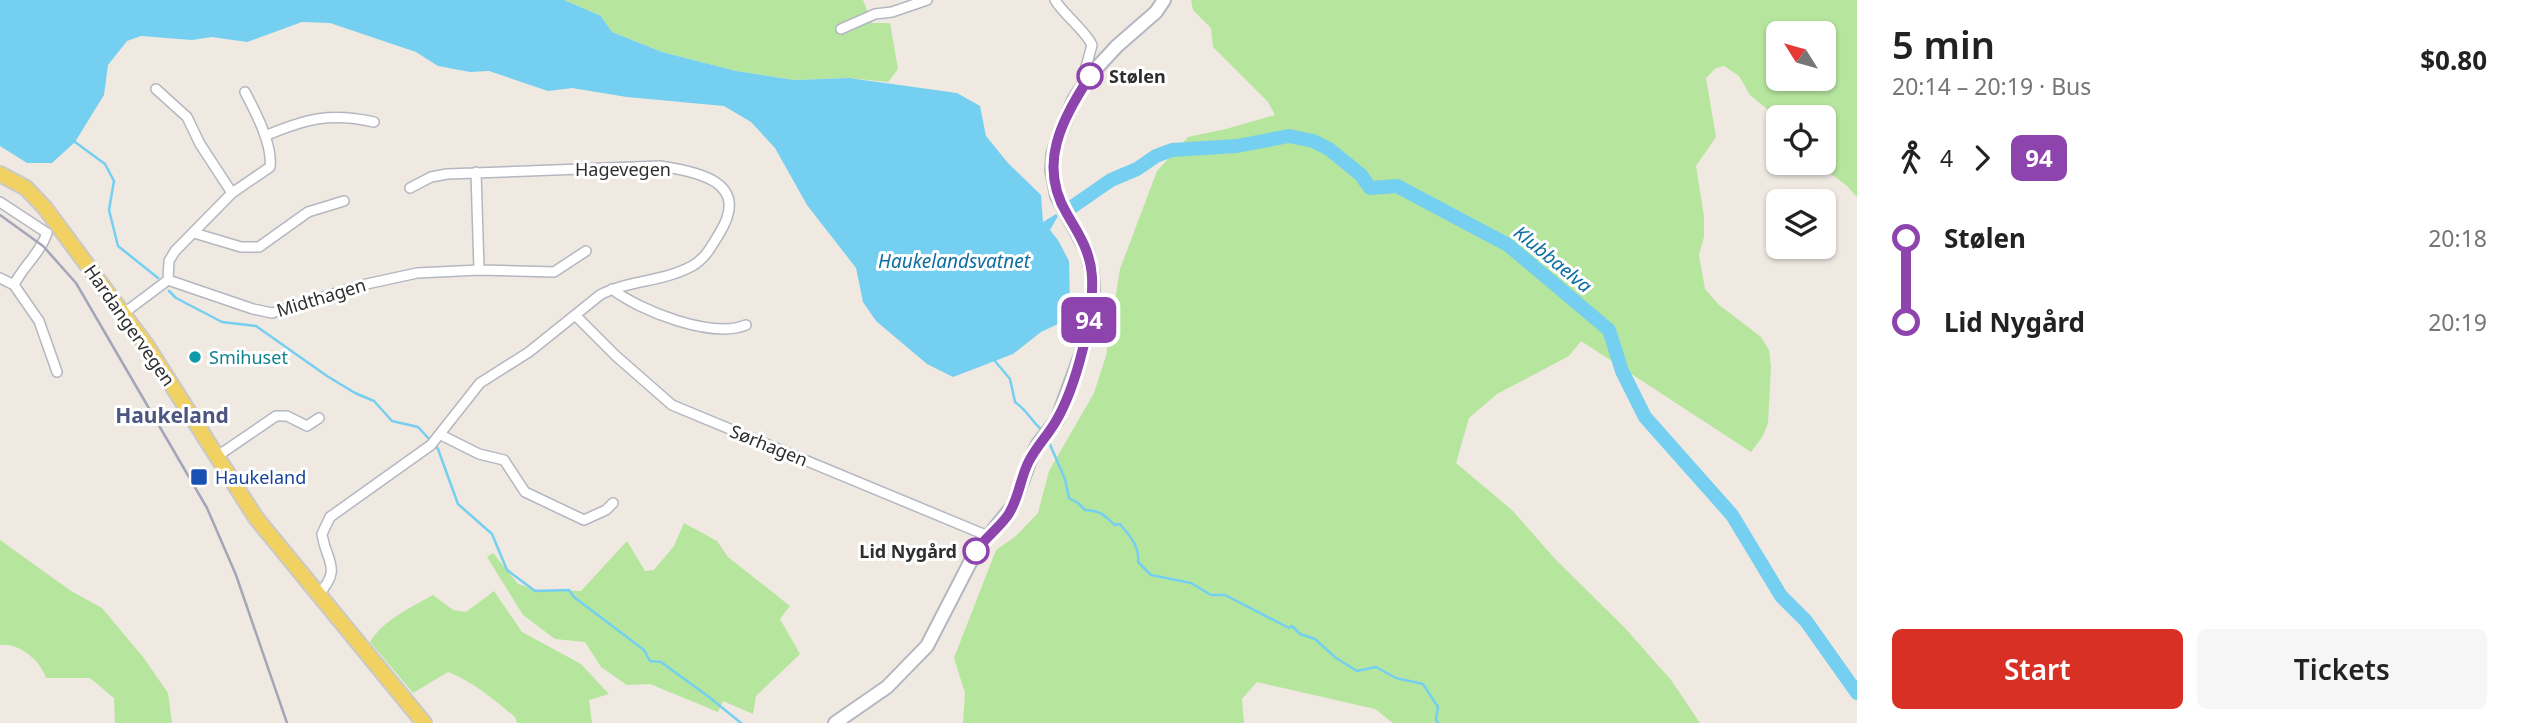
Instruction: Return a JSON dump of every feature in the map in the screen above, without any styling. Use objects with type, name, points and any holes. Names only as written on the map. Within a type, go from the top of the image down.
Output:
[{"type":"main road","points":[[835,723],[887,687],[916,659],[938,625],[976,551],[1008,515],[1030,460],[1057,420],[1082,352],[1093,290],[1090,261],[1081,238],[1057,196],[1052,170],[1053,155],[1074,100],[1091,74],[1117,46],[1156,12],[1164,0]]},
{"type":"main road","name":"Hardangervegen","points":[[0,174],[20,184],[38,199],[124,313],[263,529],[421,722]]},
{"type":"street","points":[[841,29],[875,14],[892,12],[927,0]]},
{"type":"street","points":[[1055,0],[1092,45],[1086,67],[1091,74]]},
{"type":"street","points":[[156,89],[187,117],[200,144],[232,193]]},
{"type":"street","points":[[124,313],[168,279],[167,268],[171,256],[232,193],[270,167],[271,158],[265,136],[245,92]]},
{"type":"street","points":[[265,136],[324,117],[374,122]]},
{"type":"street","name":"Hagevegen","points":[[318,595],[332,573],[332,562],[322,534],[330,517],[436,440],[480,383],[529,352],[575,314],[612,289],[666,276],[701,260],[730,215],[729,198],[722,186],[695,173],[660,166],[477,172],[431,177],[410,188]]},
{"type":"street","points":[[477,172],[479,270]]},
{"type":"street","points":[[194,233],[241,247],[259,247],[308,212],[344,201]]},
{"type":"street","points":[[0,202],[47,233],[40,251],[19,275],[14,285]]},
{"type":"street","name":"Midthagen","points":[[168,279],[243,306],[272,313],[398,275],[479,270],[554,272],[586,251]]},
{"type":"street","points":[[0,278],[14,285],[39,321],[57,372]]},
{"type":"street","points":[[612,289],[633,302],[675,319],[719,330],[737,329],[746,325]]},
{"type":"street","name":"Sørhagen","points":[[575,314],[616,356],[672,405],[988,536]]},
{"type":"street","points":[[216,457],[276,416],[287,416],[307,426],[320,418]]},
{"type":"street","points":[[436,440],[504,460],[525,492],[584,520],[607,510],[613,503]]},
{"type":"green space","points":[[564,0],[863,0],[872,23],[890,23],[898,69],[888,82],[849,78],[794,80],[736,71],[662,52],[612,32],[601,16]]},
{"type":"green space","points":[[1191,0],[1857,0],[1857,197],[1833,175],[1836,175],[1836,105],[1766,105],[1766,108],[1750,95],[1739,76],[1724,66],[1716,68],[1706,78],[1716,137],[1696,166],[1704,216],[1704,237],[1699,255],[1705,289],[1718,304],[1761,337],[1769,350],[1771,367],[1768,423],[1763,436],[1751,452],[1581,341],[1569,356],[1497,394],[1469,418],[1456,463],[1513,511],[1555,559],[1625,628],[1671,680],[1700,723],[1393,723],[1375,709],[1257,682],[1242,699],[1244,723],[963,723],[965,693],[954,658],[996,550],[1016,536],[1038,513],[1049,471],[1094,393],[1106,356],[1120,269],[1157,171],[1188,137],[1275,115],[1268,102],[1213,47],[1211,28],[1193,10]]},
{"type":"green space","points":[[684,523],[717,541],[728,557],[790,606],[780,619],[800,654],[756,696],[753,714],[723,701],[718,712],[650,684],[627,685],[601,667],[585,642],[555,639],[523,615],[487,557],[493,553],[518,584],[538,590],[581,591],[627,541],[645,571],[654,570],[674,546]]},
{"type":"green space","points":[[0,540],[71,591],[102,608],[143,657],[168,693],[172,723],[115,723],[114,698],[90,678],[46,678],[39,665],[28,654],[14,646],[0,645]]},
{"type":"green space","points":[[494,591],[522,632],[581,664],[609,694],[589,700],[592,723],[517,723],[515,717],[483,692],[448,672],[413,693],[370,642],[390,621],[433,595],[453,610],[466,612]]},
{"type":"water","name":"Haukelandsvatnet","points":[[0,0],[564,0],[601,16],[612,32],[662,52],[736,71],[794,80],[849,78],[957,93],[980,106],[986,136],[1008,163],[1041,195],[1043,222],[1056,214],[1058,216],[1050,230],[1069,261],[1070,304],[1058,324],[1041,332],[1013,354],[953,377],[927,364],[876,321],[863,302],[856,268],[807,205],[775,148],[751,122],[724,106],[627,97],[572,88],[548,91],[489,71],[470,72],[438,66],[416,52],[330,23],[302,22],[247,42],[212,37],[192,40],[141,36],[127,41],[108,65],[104,95],[75,142],[52,163],[27,163],[0,146]]},
{"type":"waterway","name":"Klubbaelva","points":[[1069,209],[1111,180],[1172,150],[1237,146],[1289,136],[1313,141],[1329,149],[1361,175],[1370,188],[1397,186],[1508,245],[1609,330],[1622,371],[1645,417],[1732,515],[1781,596],[1806,621],[1857,693]]},
{"type":"waterway","points":[[75,142],[105,164],[114,181],[109,210],[118,246],[158,278]]},
{"type":"waterway","points":[[169,291],[176,298],[222,322],[256,326],[327,376],[374,401],[392,421],[418,427],[430,440]]},
{"type":"waterway","points":[[995,361],[1010,379],[1015,402],[1043,431]]},
{"type":"waterway","points":[[1048,440],[1065,479],[1069,498],[1085,510],[1100,513],[1115,525],[1120,524],[1136,546],[1138,562],[1151,575],[1191,583],[1211,595],[1225,595],[1289,628],[1292,626],[1300,634],[1315,639],[1336,658],[1357,671],[1376,667],[1396,678],[1423,684],[1438,707],[1438,723]]},
{"type":"waterway","points":[[435,445],[458,504],[492,534],[507,570],[535,591],[569,590],[574,597],[644,650],[650,661],[661,662],[741,723]]},
{"type":"railway","points":[[0,215],[43,246],[76,283],[207,508],[236,575],[287,723]]},
{"type":"bus line","name":"94","points":[[976,551],[1013,506],[1023,474],[1038,444],[1057,420],[1082,352],[1093,290],[1092,273],[1087,251],[1057,196],[1052,170],[1053,155],[1060,132],[1074,100],[1090,76]]},
{"type":"place","name":"Stølen","points":[[1090,76]]},
{"type":"place","name":"Smihuset","points":[[195,357]]},
{"type":"place","name":"Haukeland","points":[[199,477]]},
{"type":"place","name":"Lid Nygård","points":[[976,551]]},
{"type":"district","name":"Haukeland","points":[[172,415]]}]
